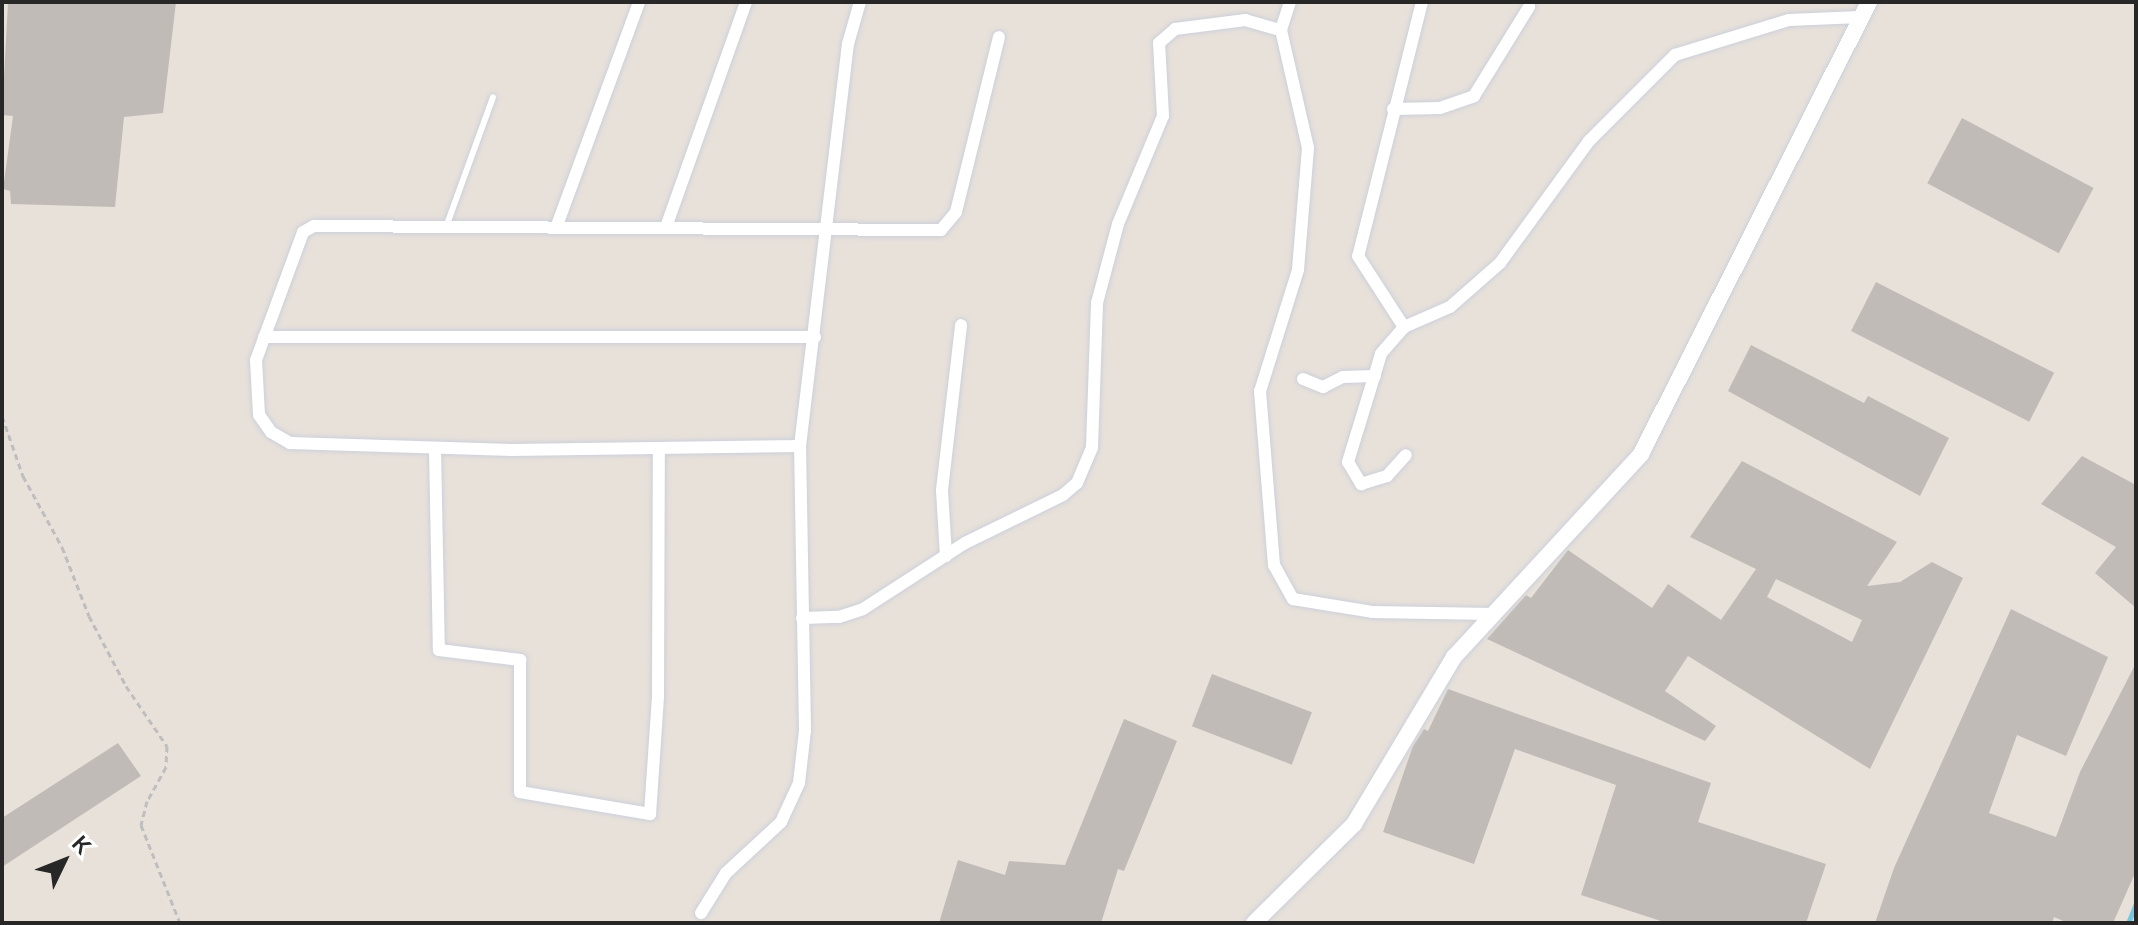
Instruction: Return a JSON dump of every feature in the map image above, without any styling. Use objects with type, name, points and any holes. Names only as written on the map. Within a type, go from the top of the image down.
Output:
[{"type":"street","points":[[556,228],[639,2]]},
{"type":"street","points":[[666,227],[746,2]]},
{"type":"street","points":[[701,913],[726,873],[781,822],[799,783],[805,730],[800,446],[829,230],[848,44],[860,2]]},
{"type":"street","points":[[1290,2],[1281,30],[1308,148],[1298,270],[1260,391],[1274,565],[1293,599],[1372,612],[1493,614]]},
{"type":"street","points":[[1405,326],[1358,256],[1422,2]]},
{"type":"street","points":[[1393,109],[1440,108],[1474,96],[1529,7]]},
{"type":"street","points":[[1406,455],[1387,476],[1361,484],[1348,462],[1381,354],[1405,326],[1450,307],[1500,263],[1589,141],[1675,55],[1789,20],[1864,9]]},
{"type":"street","points":[[1254,923],[1354,824],[1454,657],[1641,454],[1864,9]]},
{"type":"street","points":[[802,618],[839,617],[863,609],[946,556],[1063,495],[1087,466],[1097,303],[1118,224],[1163,116],[1156,57],[1163,37],[1182,28],[1245,20],[1281,30]]},
{"type":"street","points":[[800,446],[659,450],[435,448],[280,439],[264,424],[256,405],[256,360],[308,228],[666,227],[933,232],[953,219],[999,37]]},
{"type":"street","points":[[946,556],[942,490],[961,325]]},
{"type":"street","points":[[264,337],[815,337]]},
{"type":"street","points":[[1303,379],[1323,387],[1343,377],[1375,376]]},
{"type":"street","points":[[435,448],[439,650],[520,660],[520,792],[650,814],[658,698],[659,450]]},
{"type":"lane","points":[[446,227],[493,97]]},
{"type":"path","points":[[2,416],[23,476],[62,547],[89,616],[126,686],[167,746],[166,767],[147,801],[141,825],[180,923]]},
{"type":"building","points":[[8,2],[176,2],[163,113],[124,117],[115,207],[11,204],[10,191],[3,189],[13,116],[2,115]]},
{"type":"building","points":[[1962,118],[2094,188],[2059,253],[1927,183]]},
{"type":"building","points":[[1876,282],[2054,373],[2029,422],[1851,331]]},
{"type":"building","points":[[1751,345],[1864,403],[1868,396],[1949,438],[1920,496],[1728,391]]},
{"type":"building","points":[[2082,456],[2136,485],[2136,608],[2095,573],[2116,547],[2041,504]]},
{"type":"building","points":[[1742,461],[1897,542],[1867,586],[1900,582],[1932,562],[1963,578],[1870,769],[1688,656],[1665,691],[1716,726],[1705,741],[1487,639],[1526,595],[1531,598],[1568,550],[1652,608],[1668,584],[1721,620],[1756,569],[1690,537]],"holes":[[[1776,579],[1862,620],[1852,642],[1767,597]]]},
{"type":"building","points":[[2011,609],[2108,657],[2066,756],[2017,735],[1989,813],[2056,837],[2080,772],[2136,663],[2136,871],[2113,923],[2068,923],[2054,917],[2052,923],[1875,923],[1894,868]]},
{"type":"building","points":[[1212,674],[1312,712],[1292,765],[1192,726]]},
{"type":"building","points":[[1448,689],[1711,783],[1698,822],[1826,864],[1806,923],[1667,923],[1581,895],[1616,785],[1515,749],[1474,864],[1383,832],[1413,746],[1424,729],[1428,731]]},
{"type":"building","points":[[1124,719],[1177,741],[1124,871],[1118,869],[1101,923],[939,923],[958,860],[1005,875],[1009,861],[1065,865]]},
{"type":"building","points":[[118,743],[141,776],[2,867],[2,818]]},
{"type":"waterway","points":[[2128,923],[2136,903]]}]
